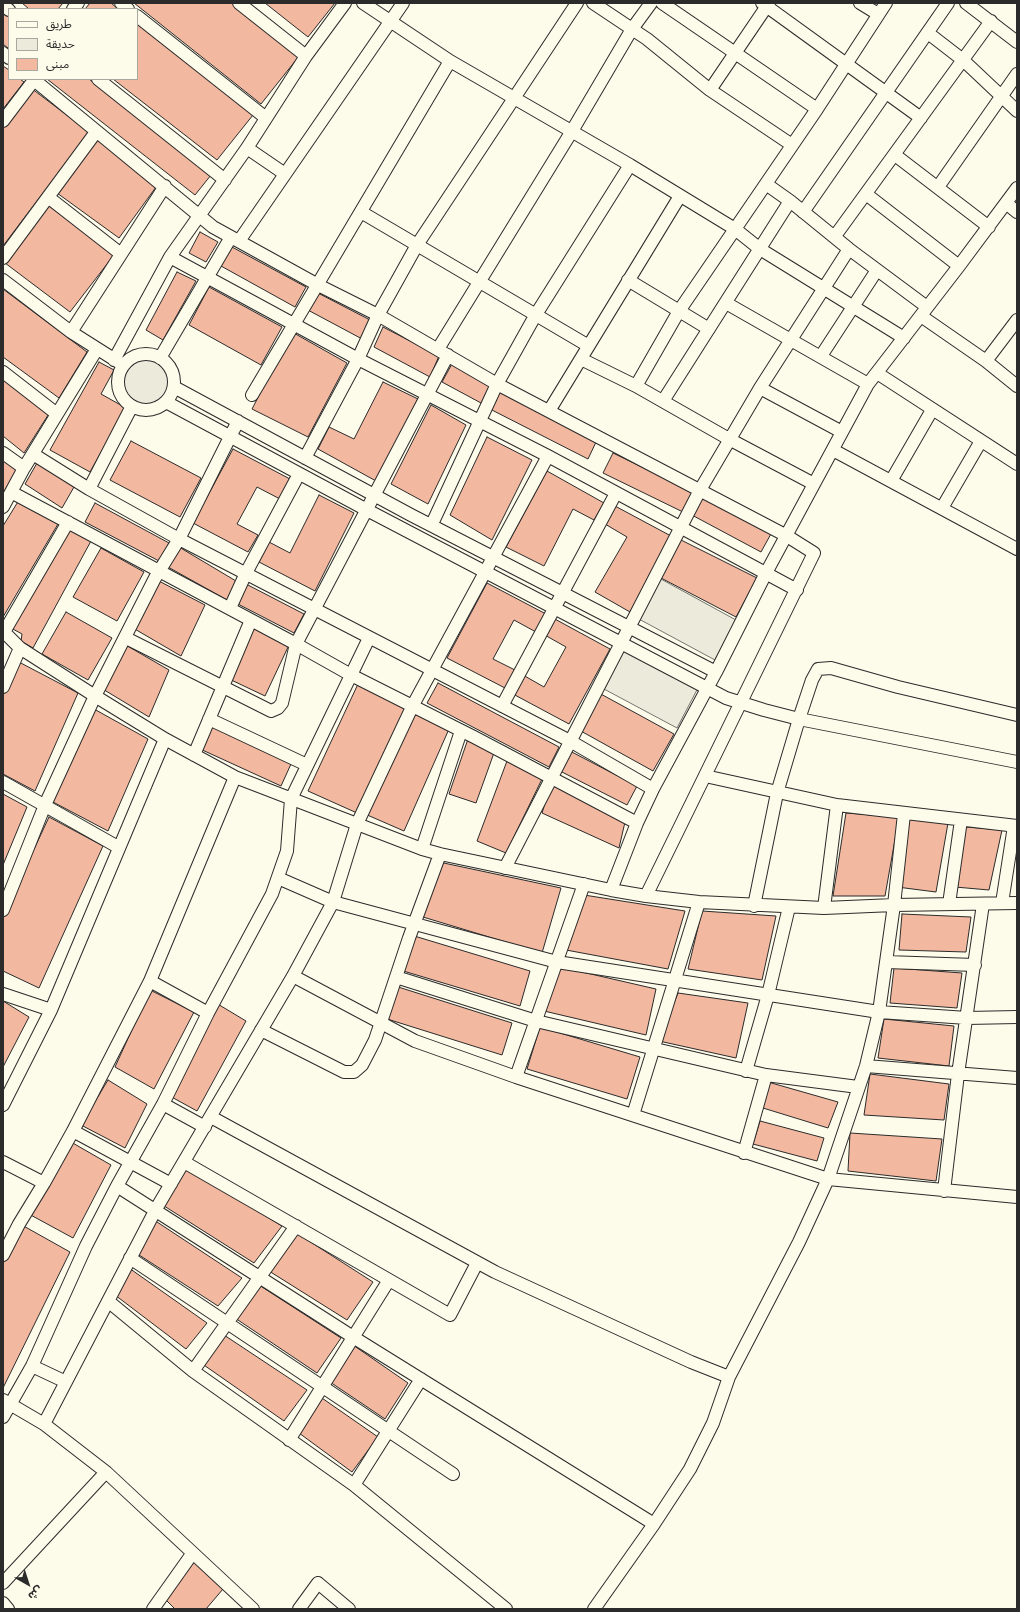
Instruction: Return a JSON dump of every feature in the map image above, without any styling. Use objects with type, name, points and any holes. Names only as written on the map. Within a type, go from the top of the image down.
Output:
[{"type":"street","points":[[239,3],[306,56]]},
{"type":"street","points":[[3,280],[71,332],[119,363],[141,355],[151,355],[160,358],[172,371],[174,387],[166,402],[150,410],[140,410],[132,406],[126,401],[119,388],[119,363],[170,257],[247,148],[306,56],[345,3]]},
{"type":"street","points":[[363,3],[450,61],[630,165],[735,229],[760,249],[822,289],[904,338]]},
{"type":"street","points":[[160,358],[208,278],[235,239],[285,174],[403,3]]},
{"type":"street","points":[[305,458],[358,359],[378,315],[417,245],[577,3]]},
{"type":"street","points":[[593,3],[683,67],[710,90],[792,145]]},
{"type":"street","points":[[126,638],[224,686],[266,710],[276,710],[282,703],[296,644],[428,395],[443,352],[480,282],[572,132],[632,30],[650,3]]},
{"type":"street","points":[[662,3],[817,109]]},
{"type":"street","points":[[860,3],[878,14]]},
{"type":"street","points":[[636,386],[679,311],[817,109],[886,3]]},
{"type":"street","points":[[803,212],[948,3]]},
{"type":"street","points":[[966,3],[1017,42]]},
{"type":"street","points":[[710,90],[766,4],[921,118]]},
{"type":"street","points":[[138,17],[266,118]]},
{"type":"street","points":[[835,236],[991,21]]},
{"type":"street","points":[[928,33],[963,60],[1017,111]]},
{"type":"street","points":[[252,395],[450,61]]},
{"type":"street","points":[[938,187],[1017,74]]},
{"type":"street","points":[[3,121],[33,80]]},
{"type":"street","points":[[35,80],[96,132],[165,186],[198,216],[235,239],[318,285],[378,315],[497,384],[700,490],[786,536],[814,553],[646,896]]},
{"type":"street","points":[[99,80],[225,180]]},
{"type":"street","points":[[3,258],[96,132]]},
{"type":"street","points":[[247,148],[285,174]]},
{"type":"street","points":[[895,155],[989,227]]},
{"type":"street","points":[[432,524],[497,384],[535,316],[630,165]]},
{"type":"street","points":[[766,184],[835,236],[924,311],[1017,386]]},
{"type":"street","points":[[71,332],[165,186]]},
{"type":"street","points":[[611,890],[637,823],[653,788],[716,672],[766,573],[868,384],[989,227],[1017,188]]},
{"type":"street","points":[[866,194],[959,266]]},
{"type":"street","points":[[549,411],[581,358],[587,345],[680,196]]},
{"type":"street","points":[[48,197],[121,254]]},
{"type":"street","points":[[663,401],[790,201]]},
{"type":"street","points":[[1006,203],[1017,212]]},
{"type":"street","points":[[361,212],[535,316],[587,345]]},
{"type":"street","points":[[505,868],[700,490],[729,439],[790,339],[849,249]]},
{"type":"street","points":[[170,257],[358,359],[548,456],[797,590]]},
{"type":"street","points":[[821,356],[877,270]]},
{"type":"street","points":[[628,280],[709,329]]},
{"type":"street","points":[[726,303],[868,384]]},
{"type":"street","points":[[986,361],[1017,320]]},
{"type":"street","points":[[3,507],[24,468],[97,349]]},
{"type":"street","points":[[581,358],[636,386],[729,439],[814,484]]},
{"type":"street","points":[[3,372],[57,414]]},
{"type":"street","points":[[877,373],[1017,464]]},
{"type":"street","points":[[174,387],[375,495],[716,672]]},
{"type":"street","points":[[760,388],[842,432]]},
{"type":"street","points":[[166,402],[229,437],[485,572],[707,688],[741,703],[799,719],[1017,762]]},
{"type":"street","points":[[89,489],[132,406]]},
{"type":"street","points":[[891,481],[932,410]]},
{"type":"street","points":[[3,910],[45,805],[95,696],[160,571],[179,539],[238,421]]},
{"type":"street","points":[[942,508],[980,441]]},
{"type":"street","points":[[833,450],[1017,549]]},
{"type":"street","points":[[3,453],[24,468]]},
{"type":"street","points":[[33,454],[89,489],[179,539],[570,741],[653,788]]},
{"type":"street","points":[[44,1424],[156,1209],[293,976],[334,902],[357,824],[413,705],[548,456]]},
{"type":"street","points":[[230,608],[246,573],[299,474]]},
{"type":"street","points":[[11,492],[230,608],[351,675],[413,705],[637,823]]},
{"type":"street","points":[[502,706],[616,493]]},
{"type":"street","points":[[68,522],[4,632],[20,648],[95,696],[165,739],[235,777],[422,849],[505,868],[646,896],[754,906],[824,908],[1017,903]]},
{"type":"street","points":[[194,755],[251,620]]},
{"type":"street","points":[[3,1418],[7,1403],[32,1366],[86,1246],[117,1186],[163,1104],[208,1013],[272,894],[287,851],[291,799],[369,638]]},
{"type":"street","points":[[3,687],[20,648]]},
{"type":"street","points":[[754,906],[777,793],[799,719],[815,673],[818,669],[826,667],[1017,715]]},
{"type":"street","points":[[210,719],[307,765]]},
{"type":"street","points":[[422,849],[461,731]]},
{"type":"street","points":[[3,1105],[50,1010],[165,739]]},
{"type":"street","points":[[705,776],[837,805],[1016,826],[1002,903]]},
{"type":"street","points":[[3,1255],[18,1224],[44,1183],[73,1131],[150,981],[235,777]]},
{"type":"street","points":[[3,782],[118,847]]},
{"type":"street","points":[[824,908],[837,805]]},
{"type":"street","points":[[594,1609],[654,1524],[690,1468],[713,1423],[730,1377],[806,1228],[828,1179],[866,1066],[879,1012],[894,905],[904,814]]},
{"type":"street","points":[[949,904],[961,820]]},
{"type":"street","points":[[261,1030],[338,1069],[349,1072],[358,1069],[366,1061],[381,1024],[414,925],[440,854]]},
{"type":"street","points":[[278,878],[334,902],[414,925],[556,962],[879,1012],[967,1018],[1017,1017]]},
{"type":"street","points":[[516,1077],[584,884]]},
{"type":"street","points":[[633,1115],[699,902]]},
{"type":"street","points":[[944,1191],[958,1074],[983,904]]},
{"type":"street","points":[[746,1071],[768,995],[789,907]]},
{"type":"street","points":[[886,962],[975,965]]},
{"type":"street","points":[[293,976],[415,1041],[516,1077],[744,1153],[828,1179],[1017,1198]]},
{"type":"street","points":[[396,977],[536,1021],[746,1071],[858,1087]]},
{"type":"street","points":[[150,981],[208,1013]]},
{"type":"street","points":[[3,994],[50,1010]]},
{"type":"street","points":[[866,1066],[1017,1078]]},
{"type":"street","points":[[744,1153],[766,1075]]},
{"type":"street","points":[[163,1104],[208,1122],[477,1264],[665,1350],[730,1377]]},
{"type":"street","points":[[73,1131],[171,1184]]},
{"type":"street","points":[[3,1162],[44,1183]]},
{"type":"street","points":[[184,1162],[450,1315],[477,1264]]},
{"type":"street","points":[[117,1186],[156,1209],[353,1338],[654,1524]]},
{"type":"street","points":[[193,1370],[296,1226]]},
{"type":"street","points":[[130,1258],[226,1324],[323,1386],[453,1474]]},
{"type":"street","points":[[289,1440],[389,1280]]},
{"type":"street","points":[[108,1301],[193,1370],[354,1485],[506,1609]]},
{"type":"street","points":[[32,1366],[66,1382]]},
{"type":"street","points":[[354,1485],[420,1379]]},
{"type":"street","points":[[7,1403],[44,1424],[106,1472],[192,1554],[253,1609]]},
{"type":"street","points":[[3,1583],[106,1472]]},
{"type":"street","points":[[159,1607],[192,1554]]},
{"type":"street","points":[[299,1609],[318,1583],[349,1609]]},
{"type":"street","points":[[3,1603],[8,1609]]},
{"type":"green space","points":[[146,359],[159,363],[165,369],[169,382],[165,395],[159,401],[146,405],[133,401],[127,395],[123,382],[127,369],[133,363]]},
{"type":"green space","points":[[659,578],[736,620],[715,660],[637,618]]},
{"type":"green space","points":[[625,648],[699,686],[677,728],[604,689]]},
{"type":"building","points":[[22,3],[63,3],[59,8],[28,8]]},
{"type":"building","points":[[90,3],[111,3],[117,8],[86,8]]},
{"type":"building","points":[[134,3],[234,3],[300,55],[261,104]]},
{"type":"building","points":[[265,3],[335,3],[308,37]]},
{"type":"building","points":[[3,12],[8,15],[8,48],[3,44]]},
{"type":"building","points":[[138,25],[253,115],[217,160],[114,80],[138,80]]},
{"type":"building","points":[[3,66],[8,69],[8,80],[21,80],[24,82],[3,109]]},
{"type":"building","points":[[48,80],[90,80],[211,175],[195,195]]},
{"type":"building","points":[[31,88],[89,132],[3,246],[3,125]]},
{"type":"building","points":[[97,138],[159,183],[119,238],[57,193]]},
{"type":"building","points":[[49,206],[114,255],[70,312],[5,263]]},
{"type":"building","points":[[200,232],[218,242],[206,262],[189,253]]},
{"type":"building","points":[[232,247],[306,287],[295,307],[221,266]]},
{"type":"building","points":[[177,272],[196,281],[163,340],[146,330]]},
{"type":"building","points":[[209,287],[282,327],[261,365],[189,325]]},
{"type":"building","points":[[3,289],[87,352],[59,398],[3,357]]},
{"type":"building","points":[[316,292],[372,321],[364,340],[306,309]]},
{"type":"building","points":[[383,327],[439,356],[430,377],[374,347]]},
{"type":"building","points":[[292,332],[347,363],[308,437],[252,409]]},
{"type":"building","points":[[99,362],[114,370],[101,394],[126,408],[90,472],[50,450]]},
{"type":"building","points":[[453,362],[491,385],[481,403],[442,382]]},
{"type":"building","points":[[3,375],[50,412],[24,453],[3,436]]},
{"type":"building","points":[[383,382],[418,399],[376,481],[318,449],[329,427],[354,439]]},
{"type":"building","points":[[498,390],[597,440],[588,459],[488,408]]},
{"type":"building","points":[[431,405],[466,425],[428,504],[391,484]]},
{"type":"building","points":[[487,437],[532,460],[492,540],[450,515]]},
{"type":"building","points":[[131,441],[201,478],[180,517],[110,480]]},
{"type":"building","points":[[233,449],[290,479],[280,499],[257,487],[237,524],[258,535],[248,552],[193,523]]},
{"type":"building","points":[[613,453],[693,492],[683,512],[603,473]]},
{"type":"building","points":[[3,459],[17,470],[3,494]]},
{"type":"building","points":[[37,463],[74,487],[62,508],[25,484]]},
{"type":"building","points":[[547,471],[604,503],[594,520],[573,509],[544,566],[506,547]]},
{"type":"building","points":[[700,494],[772,532],[761,552],[690,514]]},
{"type":"building","points":[[319,495],[354,513],[315,591],[259,562],[269,542],[290,553]]},
{"type":"building","points":[[19,500],[58,524],[3,617],[3,526]]},
{"type":"building","points":[[95,503],[169,543],[159,561],[85,522]]},
{"type":"building","points":[[615,506],[671,536],[630,612],[595,592],[627,537],[605,524]]},
{"type":"building","points":[[68,527],[91,541],[33,648],[21,641],[22,634],[11,628]]},
{"type":"building","points":[[681,540],[757,578],[736,617],[661,578]]},
{"type":"building","points":[[179,547],[236,581],[227,600],[168,567]]},
{"type":"building","points":[[101,548],[144,572],[117,621],[73,597]]},
{"type":"building","points":[[155,579],[205,605],[181,656],[133,628]]},
{"type":"building","points":[[487,583],[546,614],[536,632],[514,620],[493,659],[515,670],[505,688],[447,658]]},
{"type":"building","points":[[246,584],[304,614],[294,633],[236,603]]},
{"type":"building","points":[[66,612],[112,638],[88,680],[42,654]]},
{"type":"building","points":[[553,618],[610,649],[569,724],[513,694],[523,675],[544,687],[566,647],[543,634]]},
{"type":"building","points":[[251,627],[289,645],[265,696],[227,678]]},
{"type":"building","points":[[124,644],[169,670],[149,717],[101,688]]},
{"type":"building","points":[[17,661],[78,693],[35,791],[3,774],[3,694]]},
{"type":"building","points":[[438,683],[559,747],[549,767],[427,703]]},
{"type":"building","points":[[358,684],[406,706],[357,813],[308,791]]},
{"type":"building","points":[[599,693],[674,734],[653,771],[579,730]]},
{"type":"building","points":[[94,709],[148,739],[108,831],[53,802]]},
{"type":"building","points":[[410,712],[449,729],[404,831],[365,814]]},
{"type":"building","points":[[208,725],[291,764],[281,786],[198,748]]},
{"type":"building","points":[[469,736],[495,750],[476,803],[449,794]]},
{"type":"building","points":[[568,750],[637,786],[627,805],[558,770]]},
{"type":"building","points":[[507,761],[543,777],[506,853],[477,841]]},
{"type":"building","points":[[551,784],[625,822],[619,848],[542,813]]},
{"type":"building","points":[[3,794],[27,807],[3,865]]},
{"type":"building","points":[[846,813],[899,817],[885,896],[833,896]]},
{"type":"building","points":[[49,817],[103,846],[39,988],[3,971],[3,916]]},
{"type":"building","points":[[906,817],[948,823],[936,892],[897,887]]},
{"type":"building","points":[[966,827],[1002,830],[989,890],[955,887]]},
{"type":"building","points":[[439,862],[561,888],[542,953],[423,917]]},
{"type":"building","points":[[584,895],[685,911],[668,969],[566,950]]},
{"type":"building","points":[[702,911],[776,916],[762,980],[688,969]]},
{"type":"building","points":[[902,914],[971,917],[966,952],[899,950]]},
{"type":"building","points":[[411,935],[530,971],[520,1006],[400,970]]},
{"type":"building","points":[[556,966],[656,989],[646,1035],[544,1011]]},
{"type":"building","points":[[894,968],[962,973],[957,1008],[890,1003]]},
{"type":"building","points":[[395,986],[512,1023],[502,1055],[384,1018]]},
{"type":"building","points":[[150,990],[194,1012],[154,1089],[115,1067]]},
{"type":"building","points":[[678,993],[748,1003],[736,1058],[659,1041]]},
{"type":"building","points":[[3,1001],[29,1017],[3,1067]]},
{"type":"building","points":[[216,1003],[246,1021],[197,1111],[168,1095]]},
{"type":"building","points":[[884,1019],[954,1026],[949,1066],[878,1058]]},
{"type":"building","points":[[540,1027],[640,1057],[627,1099],[527,1069]]},
{"type":"building","points":[[870,1074],[949,1084],[944,1120],[864,1115]]},
{"type":"building","points":[[108,1080],[147,1104],[125,1148],[81,1125]]},
{"type":"building","points":[[768,1082],[838,1102],[828,1128],[763,1108]]},
{"type":"building","points":[[760,1121],[824,1138],[817,1161],[753,1144]]},
{"type":"building","points":[[850,1133],[942,1139],[936,1181],[848,1171]]},
{"type":"building","points":[[71,1142],[111,1165],[73,1238],[27,1213]]},
{"type":"building","points":[[183,1166],[282,1226],[254,1263],[161,1204]]},
{"type":"building","points":[[154,1220],[242,1278],[218,1306],[136,1253]]},
{"type":"building","points":[[20,1224],[70,1252],[3,1388],[3,1257]]},
{"type":"building","points":[[295,1232],[373,1282],[347,1320],[269,1271]]},
{"type":"building","points":[[129,1268],[207,1323],[186,1349],[115,1295]]},
{"type":"building","points":[[259,1285],[341,1338],[317,1373],[235,1318]]},
{"type":"building","points":[[221,1333],[307,1390],[284,1421],[201,1363]]},
{"type":"building","points":[[353,1345],[408,1383],[385,1419],[330,1382]]},
{"type":"building","points":[[319,1396],[378,1437],[352,1472],[299,1433]]},
{"type":"building","points":[[194,1562],[223,1589],[206,1609],[175,1609],[166,1600]]}]
